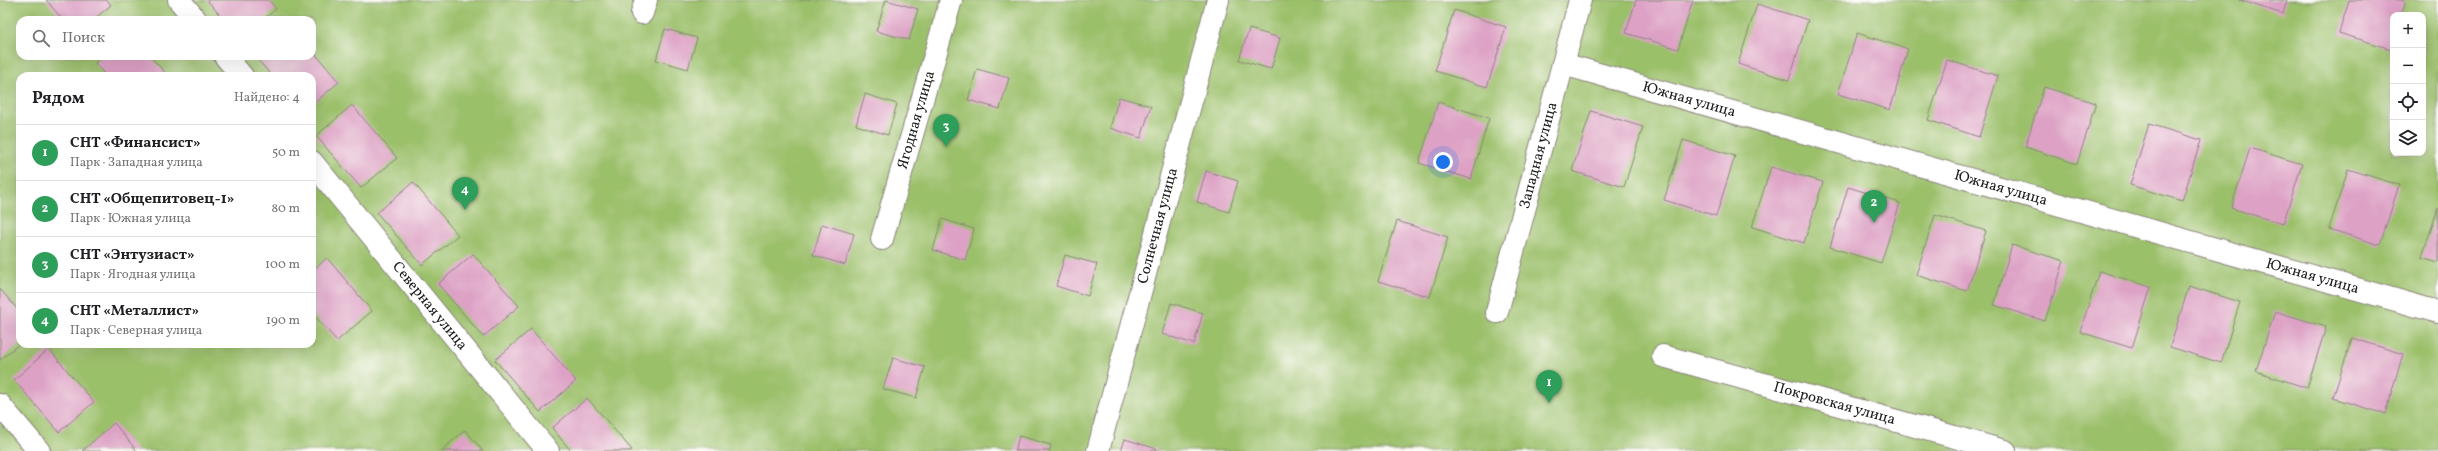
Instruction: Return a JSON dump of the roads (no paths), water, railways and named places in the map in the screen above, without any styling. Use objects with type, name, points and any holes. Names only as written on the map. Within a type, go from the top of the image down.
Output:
[{"type":"street","points":[[179,0],[193,16]]},
{"type":"street","name":"Ягодная улица","points":[[882,239],[951,0]]},
{"type":"street","name":"Солнечная улица","points":[[1098,451],[1218,0]]},
{"type":"street","name":"Западная улица","points":[[1497,312],[1580,0]]},
{"type":"street","points":[[228,60],[239,72]]},
{"type":"street","name":"Южная улица","points":[[1563,64],[2438,312]]},
{"type":"street","name":"Северная улица","points":[[316,167],[548,451]]},
{"type":"street","name":"Покровская улица","points":[[1663,356],[2005,451]]},
{"type":"street","points":[[0,405],[39,451]]},
{"type":"place","name":"СНТ «Энтузиаст»","points":[[946,147]]},
{"type":"place","name":"СНТ «Металлист»","points":[[465,210]]},
{"type":"place","name":"СНТ «Общепитовец-1»","points":[[1874,223]]},
{"type":"place","name":"СНТ «Финансист»","points":[[1549,403]]}]
